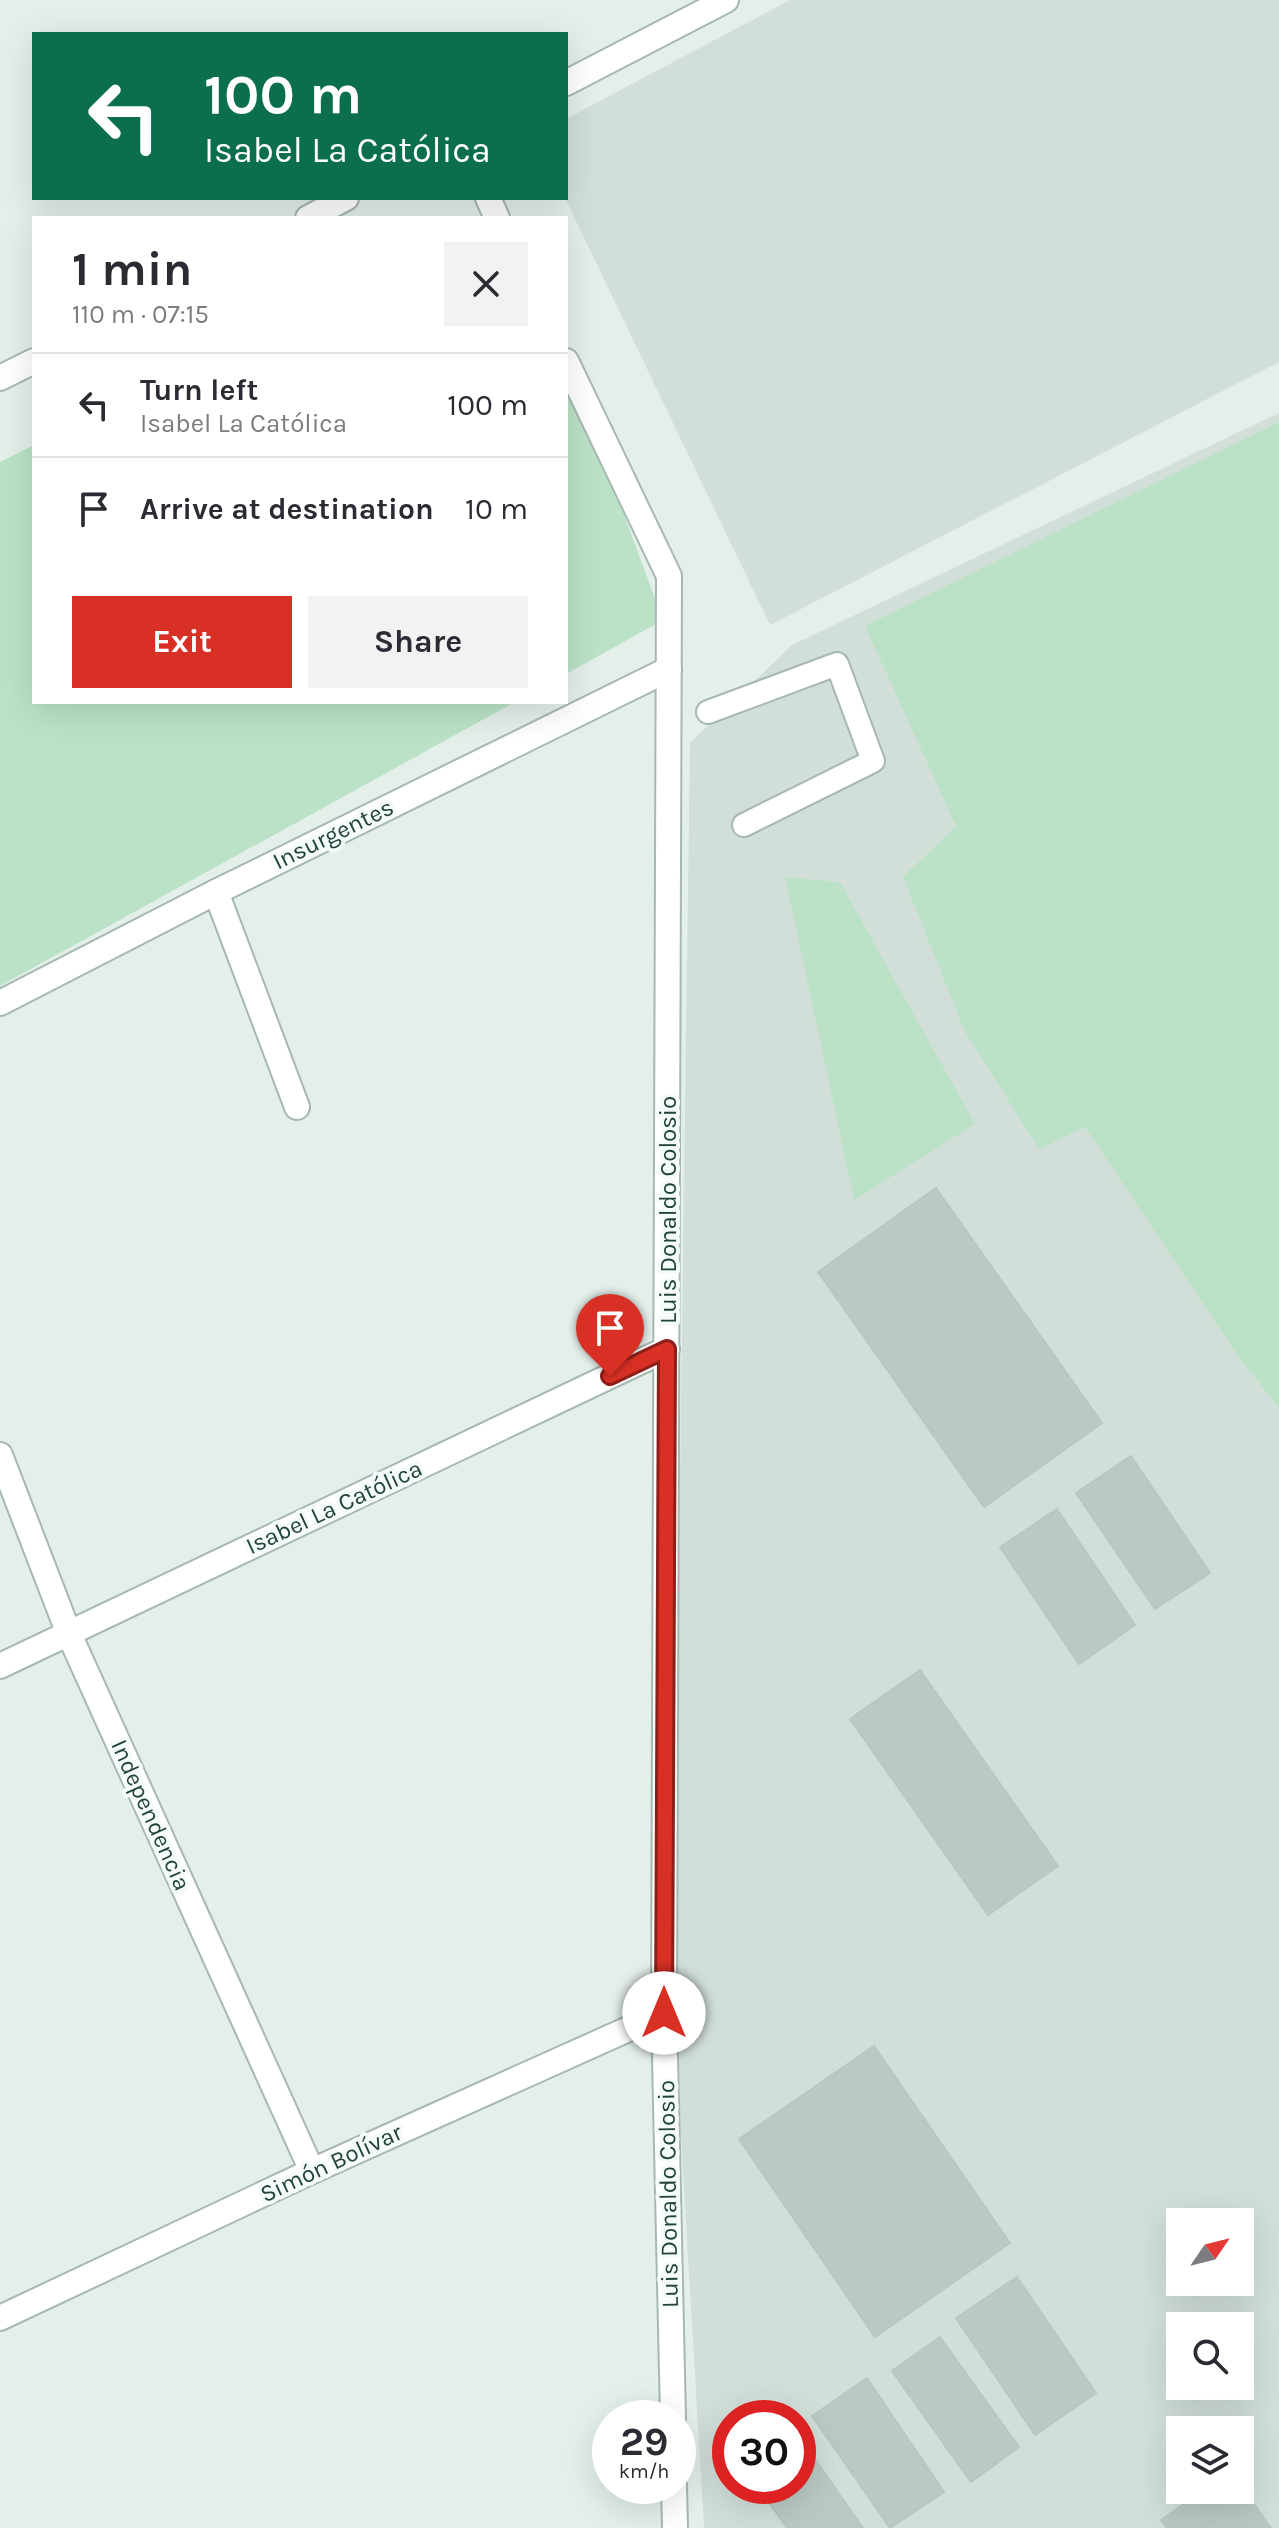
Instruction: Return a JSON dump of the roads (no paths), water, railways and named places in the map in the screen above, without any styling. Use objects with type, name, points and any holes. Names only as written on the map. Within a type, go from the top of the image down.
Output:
[{"type":"street","points":[[568,82],[726,0]]},
{"type":"street","points":[[312,216],[342,200]]},
{"type":"street","points":[[0,378],[32,362]]},
{"type":"street","name":"Luis Donaldo Colosio","points":[[568,365],[669,576],[664,2013],[673,2400]]},
{"type":"street","name":"Insurgentes","points":[[0,1003],[216,892],[669,669]]},
{"type":"street","points":[[216,892],[297,1107]]},
{"type":"street","name":"Isabel La Católica","points":[[0,1666],[667,1349]]},
{"type":"street","name":"Independencia","points":[[0,1455],[69,1634],[312,2171]]},
{"type":"street","name":"Simón Bolívar","points":[[0,2318],[312,2171],[664,2013]]},
{"type":"street","points":[[674,2504],[675,2528]]},
{"type":"lane","points":[[708,712],[837,664],[873,761],[744,825]]}]
